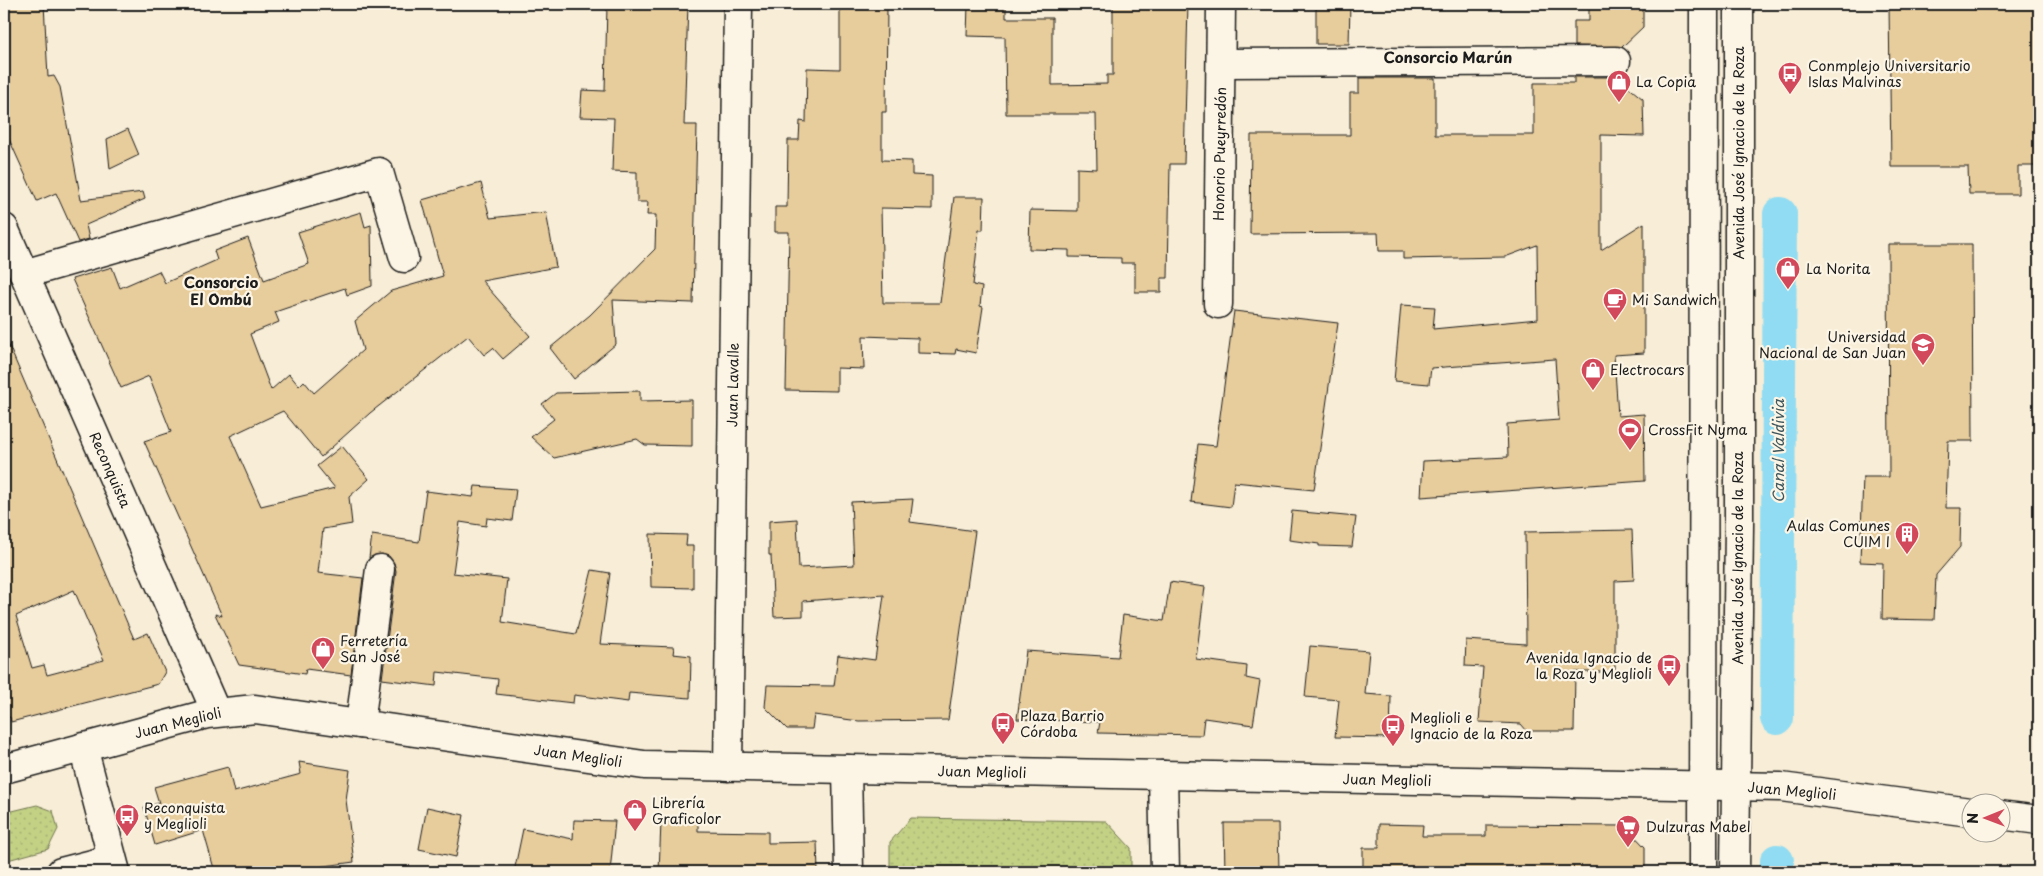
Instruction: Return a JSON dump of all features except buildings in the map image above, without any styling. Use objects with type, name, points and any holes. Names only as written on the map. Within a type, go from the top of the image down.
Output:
[{"type":"main road","name":"Juan Lavalle","points":[[728,767],[738,4]]},
{"type":"main road","name":"Honorio Pueyrredón","points":[[1218,304],[1221,4]]},
{"type":"main road","points":[[1703,872],[1704,4]]},
{"type":"main road","name":"Avenida José Ignacio de la Roza","points":[[1735,872],[1739,525],[1739,4]]},
{"type":"main road","points":[[1221,63],[1616,61]]},
{"type":"main road","points":[[24,274],[380,172],[404,258]]},
{"type":"main road","name":"Reconquista","points":[[4,228],[216,712]]},
{"type":"main road","points":[[360,724],[380,569]]},
{"type":"main road","name":"Juan Meglioli","points":[[4,769],[216,712],[239,709],[270,710],[620,762],[728,767],[1781,787],[1960,811]]},
{"type":"main road","points":[[60,872],[114,866],[82,747]]},
{"type":"main road","points":[[847,769],[849,872]]},
{"type":"main road","points":[[1164,775],[1165,872]]},
{"type":"main road","points":[[2010,816],[2039,820]]},
{"type":"green space","points":[[37,805],[53,811],[58,829],[48,849],[4,861],[4,813]]},
{"type":"green space","points":[[911,818],[1106,821],[1131,848],[1131,872],[890,872],[890,842]]},
{"type":"waterway","name":"Canal Valdivia","points":[[1777,718],[1780,214]]},
{"type":"waterway","name":"Canal Valdivia","points":[[1777,861],[1777,872]]},
{"type":"place","name":"Conmplejo Universitario Islas Malvinas","points":[[1790,95]]},
{"type":"place","name":"La Copia","points":[[1619,103]]},
{"type":"place","name":"La Norita","points":[[1788,290]]},
{"type":"place","name":"Mi Sandwich","points":[[1615,321]]},
{"type":"place","name":"Universidad Nacional de San Juan","points":[[1923,366]]},
{"type":"place","name":"Electrocars","points":[[1593,391]]},
{"type":"place","name":"CrossFit Nyma","points":[[1630,451]]},
{"type":"place","name":"Aulas Comunes CUIM I","points":[[1907,555]]},
{"type":"place","name":"Ferretería San José","points":[[323,670]]},
{"type":"place","name":"Avenida Ignacio de la Roza y Meglioli","points":[[1669,687]]},
{"type":"place","name":"Plaza Barrio Córdoba","points":[[1003,745]]},
{"type":"place","name":"Meglioli e Ignacio de la Roza","points":[[1393,747]]},
{"type":"place","name":"Librería Graficolor","points":[[635,832]]},
{"type":"place","name":"Reconquista y Meglioli","points":[[127,837]]},
{"type":"place","name":"Dulzuras Mabel","points":[[1628,848]]},
{"type":"district","name":"Consorcio Marún","points":[[1448,58]]},
{"type":"district","name":"Consorcio El Ombú","points":[[221,292]]}]
